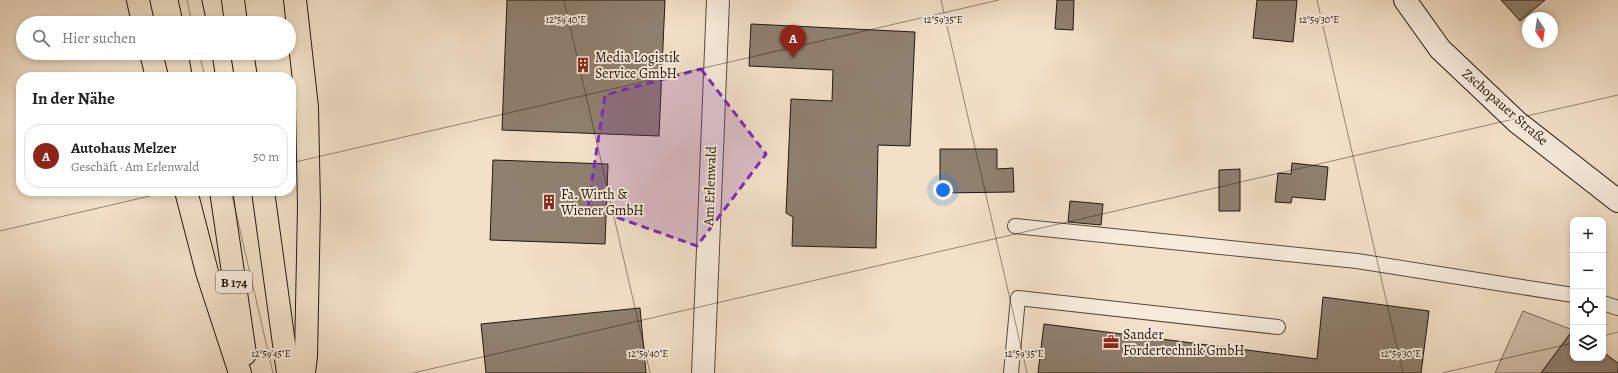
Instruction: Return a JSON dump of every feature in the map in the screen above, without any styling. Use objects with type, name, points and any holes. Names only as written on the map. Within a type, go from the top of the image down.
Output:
[{"type":"highway","points":[[138,0],[141,16]]},
{"type":"highway","points":[[190,0],[193,16]]},
{"type":"highway","points":[[233,0],[235,16]]},
{"type":"highway","points":[[295,0],[307,107],[309,207],[306,356],[304,373]]},
{"type":"highway","points":[[153,60],[156,72]]},
{"type":"highway","points":[[201,60],[203,72]]},
{"type":"highway","points":[[243,60],[245,72]]},
{"type":"highway","points":[[187,196],[207,272],[240,373]]},
{"type":"highway","name":"B 174","points":[[221,196],[248,373]]},
{"type":"highway","points":[[264,196],[288,373]]},
{"type":"street","name":"Am Erlenwald","points":[[703,373],[718,0]]},
{"type":"street","name":"Zschopauer Straße","points":[[1405,0],[1440,49],[1517,122],[1618,201]]},
{"type":"lane","points":[[1015,226],[1357,261],[1570,295]]},
{"type":"lane","points":[[1011,373],[1018,298],[1278,327]]},
{"type":"lane","points":[[1606,304],[1618,308]]},
{"type":"highlighted area","points":[[701,69],[766,154],[697,246],[588,207],[605,95]]},
{"type":"shaded area","points":[[1523,311],[1570,329],[1570,334],[1541,373],[1495,373]]},
{"type":"building","name":"Media Logistik Service GmbH","points":[[507,0],[665,0],[659,136],[502,130]]},
{"type":"building","points":[[1057,0],[1074,0],[1073,30],[1055,29]]},
{"type":"building","points":[[1257,0],[1297,0],[1293,42],[1253,38]]},
{"type":"building","points":[[1501,0],[1545,0],[1531,12],[1522,12],[1522,19],[1520,21]]},
{"type":"building","points":[[751,24],[915,32],[910,146],[878,145],[876,248],[792,246],[793,217],[786,213],[791,99],[832,101],[833,70],[749,66]]},
{"type":"building","points":[[940,149],[997,149],[997,169],[1013,168],[1014,192],[940,193]]},
{"type":"building","name":"Fa. Wirth & Wiener GmbH","points":[[493,160],[608,164],[605,244],[490,240]]},
{"type":"building","points":[[1292,163],[1328,167],[1325,200],[1292,197],[1291,203],[1275,202],[1278,173],[1291,174]]},
{"type":"building","points":[[1240,169],[1240,211],[1219,211],[1219,170]]},
{"type":"building","points":[[1070,201],[1103,204],[1101,225],[1068,222]]},
{"type":"building","name":"Sander Fördertechnik GmbH","points":[[1323,297],[1429,311],[1421,373],[1038,373],[1044,324],[1317,359]]},
{"type":"building","points":[[640,308],[646,373],[486,373],[481,324]]},
{"type":"building","points":[[1570,334],[1570,361],[1606,361],[1606,354],[1618,363],[1618,373],[1541,373]]},
{"type":"place","name":"Autohaus Melzer","points":[[793,58]]},
{"type":"place","name":"Media Logistik Service GmbH","points":[[583,65]]},
{"type":"place","name":"Fa. Wirth & Wiener GmbH","points":[[549,202]]},
{"type":"place","name":"Sander Fördertechnik GmbH","points":[[1111,342]]}]
